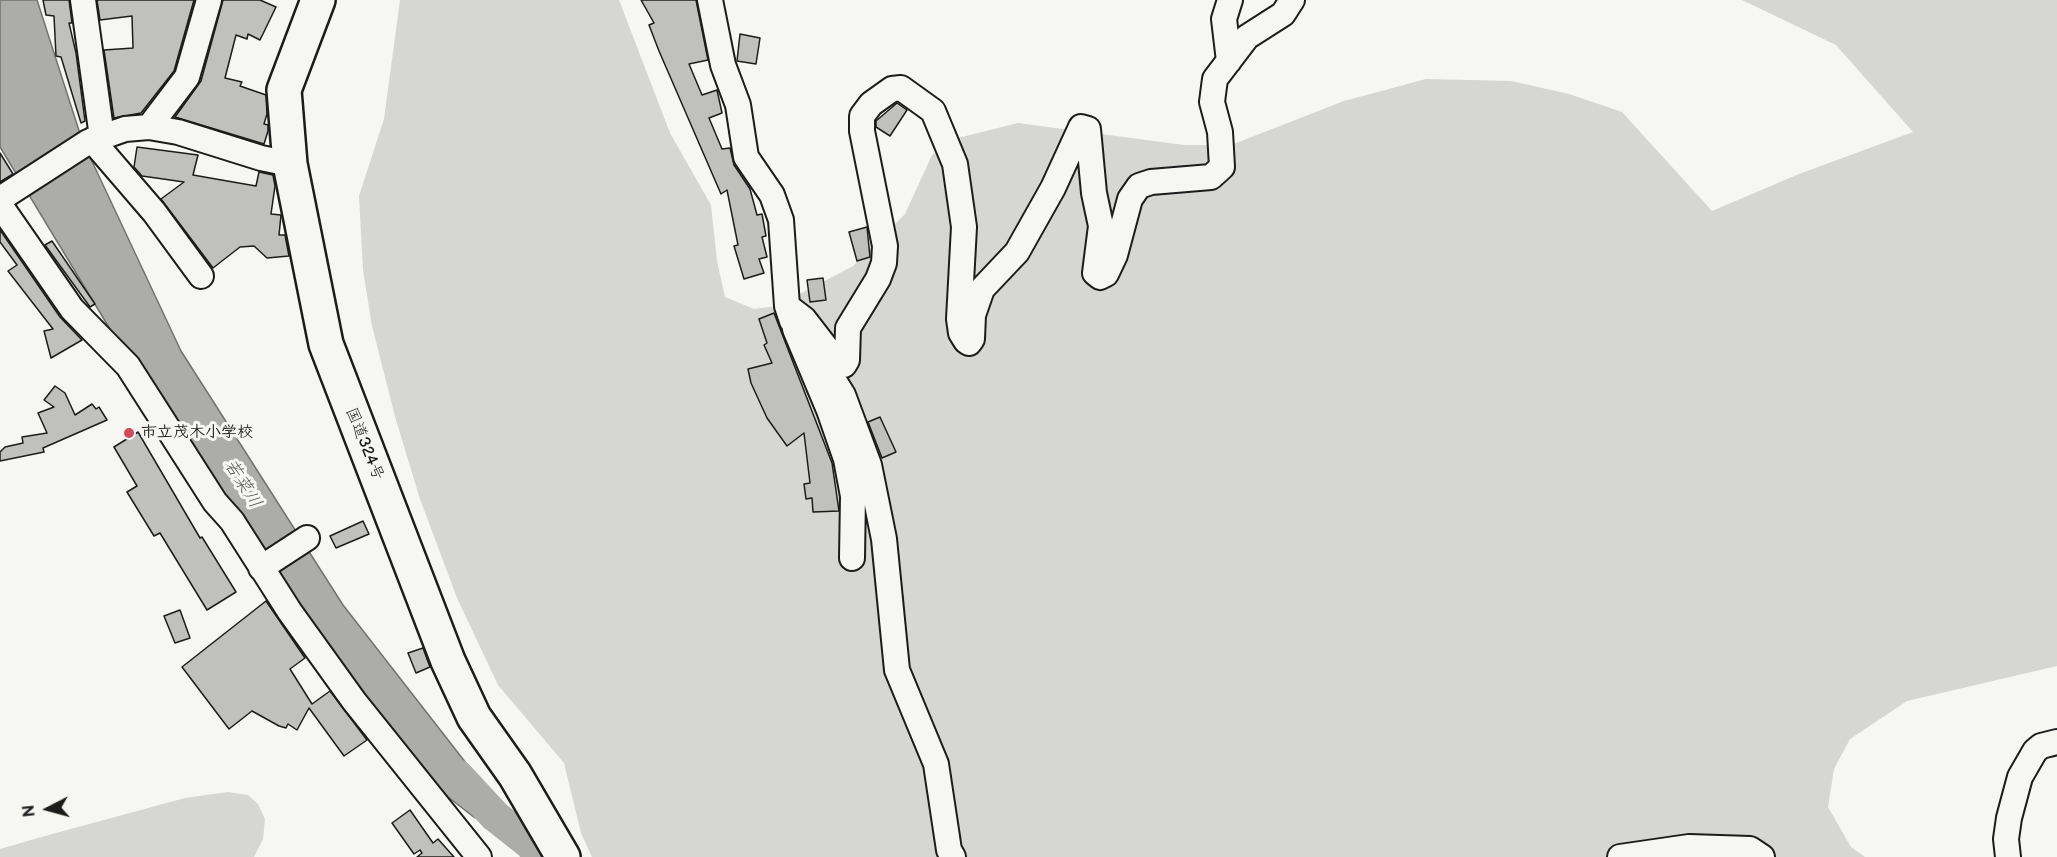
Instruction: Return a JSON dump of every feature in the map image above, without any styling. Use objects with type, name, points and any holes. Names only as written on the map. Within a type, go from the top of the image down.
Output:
[{"type":"highway","name":"国道324号","points":[[318,0],[284,90],[290,164],[326,344],[448,661],[474,717],[515,775],[563,857]]},
{"type":"street","points":[[83,0],[94,140],[154,212],[201,276]]},
{"type":"street","points":[[148,127],[187,77],[209,0]]},
{"type":"street","points":[[710,0],[723,65],[738,105],[746,157],[772,195],[781,220],[787,306],[846,459],[853,496],[852,558]]},
{"type":"street","points":[[1229,61],[1224,19],[1230,0]]},
{"type":"street","points":[[787,306],[804,319],[838,363],[844,365],[847,360],[848,328],[879,279],[884,262],[885,246],[862,131],[862,116],[870,104],[892,89],[901,88],[933,111],[955,164],[962,207],[965,248],[960,284],[959,319],[961,333],[969,343],[973,315],[982,290],[1017,252],[1053,188],[1081,127],[1088,129],[1094,193],[1101,226],[1095,273],[1100,277],[1106,274],[1115,255],[1130,199],[1139,186],[1151,182],[1211,177],[1222,167],[1220,132],[1212,102],[1215,79],[1248,37],[1284,14],[1292,0]]},
{"type":"street","points":[[0,199],[94,140],[125,129],[148,127],[191,135],[261,158],[290,164]]},
{"type":"street","points":[[0,205],[72,309],[128,366],[354,701],[479,857]]},
{"type":"street","points":[[795,329],[817,353],[843,395],[869,465],[884,539],[897,670],[936,764],[949,850],[953,857]]},
{"type":"street","points":[[264,566],[307,538]]},
{"type":"street","points":[[2008,857],[2006,839],[2009,818],[2020,777],[2035,751],[2042,746],[2057,742]]},
{"type":"street","points":[[1620,857],[1689,847],[1750,849],[1762,857]]},
{"type":"shaded area","points":[[400,0],[619,0],[670,133],[711,205],[717,261],[725,297],[754,309],[777,306],[853,266],[905,214],[932,155],[954,139],[1018,123],[1184,145],[1231,145],[1344,101],[1426,79],[1511,81],[1569,94],[1622,112],[1712,211],[1799,174],[1913,132],[1836,45],[1742,0],[2057,0],[2057,666],[1907,701],[1850,739],[1834,769],[1828,807],[1851,847],[1865,857],[592,857],[581,833],[564,763],[498,685],[457,598],[420,499],[396,420],[372,326],[363,270],[359,196],[384,119]]},
{"type":"shaded area","points":[[228,792],[248,795],[258,804],[265,819],[263,839],[254,857],[0,857],[0,849],[45,836],[185,798]]},
{"type":"water","points":[[0,0],[37,0],[82,140],[181,351],[343,605],[494,799],[475,818],[430,783],[347,683],[119,344],[0,147]]},
{"type":"building","points":[[43,0],[69,0],[72,23],[69,23],[76,53],[85,121],[81,123],[61,57],[56,56],[54,16],[46,15]]},
{"type":"building","points":[[97,0],[194,0],[174,71],[141,113],[114,118],[104,50],[133,48],[132,16],[100,20]]},
{"type":"building","points":[[223,0],[260,0],[276,7],[260,40],[248,34],[247,39],[236,35],[225,78],[242,82],[240,86],[266,95],[267,114],[264,124],[268,125],[268,131],[264,144],[175,117],[201,81]]},
{"type":"building","points":[[641,0],[696,0],[708,60],[689,64],[702,95],[717,90],[722,113],[709,118],[722,149],[730,148],[734,165],[750,189],[757,215],[762,214],[766,236],[762,237],[767,257],[759,259],[764,273],[744,279],[734,246],[738,245],[727,190],[721,194],[659,51],[649,25],[654,23]]},
{"type":"building","points":[[740,34],[760,38],[756,64],[737,61]]},
{"type":"building","points":[[897,103],[907,110],[890,136],[876,127],[876,121]]},
{"type":"building","points":[[137,147],[198,155],[193,175],[256,186],[259,172],[273,175],[275,186],[271,214],[281,215],[279,235],[285,235],[289,256],[267,258],[254,246],[240,247],[213,268],[161,199],[184,182],[142,176],[134,167]]},
{"type":"building","points":[[0,153],[13,174],[0,182]]},
{"type":"building","points":[[867,227],[870,257],[857,261],[849,232]]},
{"type":"building","points":[[0,230],[60,317],[82,340],[51,358],[44,331],[53,329],[8,271],[17,265],[0,242]]},
{"type":"building","points":[[52,241],[95,304],[90,307],[45,245]]},
{"type":"building","points":[[823,278],[826,300],[810,302],[807,280]]},
{"type":"building","points":[[774,313],[832,463],[839,511],[813,512],[812,498],[806,499],[804,484],[810,483],[804,433],[787,446],[767,418],[751,383],[748,369],[772,363],[764,345],[767,343],[759,319]]},
{"type":"building","points":[[55,386],[65,393],[75,415],[92,404],[96,409],[99,407],[107,420],[43,448],[44,452],[0,461],[0,452],[5,447],[23,443],[22,437],[47,433],[38,413],[54,407],[44,400]]},
{"type":"building","points":[[880,417],[896,452],[882,458],[868,422]]},
{"type":"building","points":[[138,432],[200,538],[202,537],[236,592],[207,610],[160,533],[154,536],[127,492],[137,486],[114,447]]},
{"type":"building","points":[[363,521],[369,534],[336,548],[330,536]]},
{"type":"building","points":[[266,601],[305,658],[290,669],[312,704],[330,691],[367,740],[344,756],[309,708],[297,730],[288,724],[286,728],[279,726],[252,711],[229,729],[182,667]]},
{"type":"building","points":[[180,610],[190,638],[175,643],[164,616]]},
{"type":"building","points":[[423,648],[430,667],[416,673],[408,653]]},
{"type":"building","points":[[410,810],[433,843],[438,839],[454,857],[417,857],[422,853],[420,850],[414,854],[392,823]]},
{"type":"waterway","name":"若菜川","points":[[457,775],[495,816],[533,846],[537,857]]},
{"type":"place","name":"市立茂木小学校","points":[[129,433]]}]
